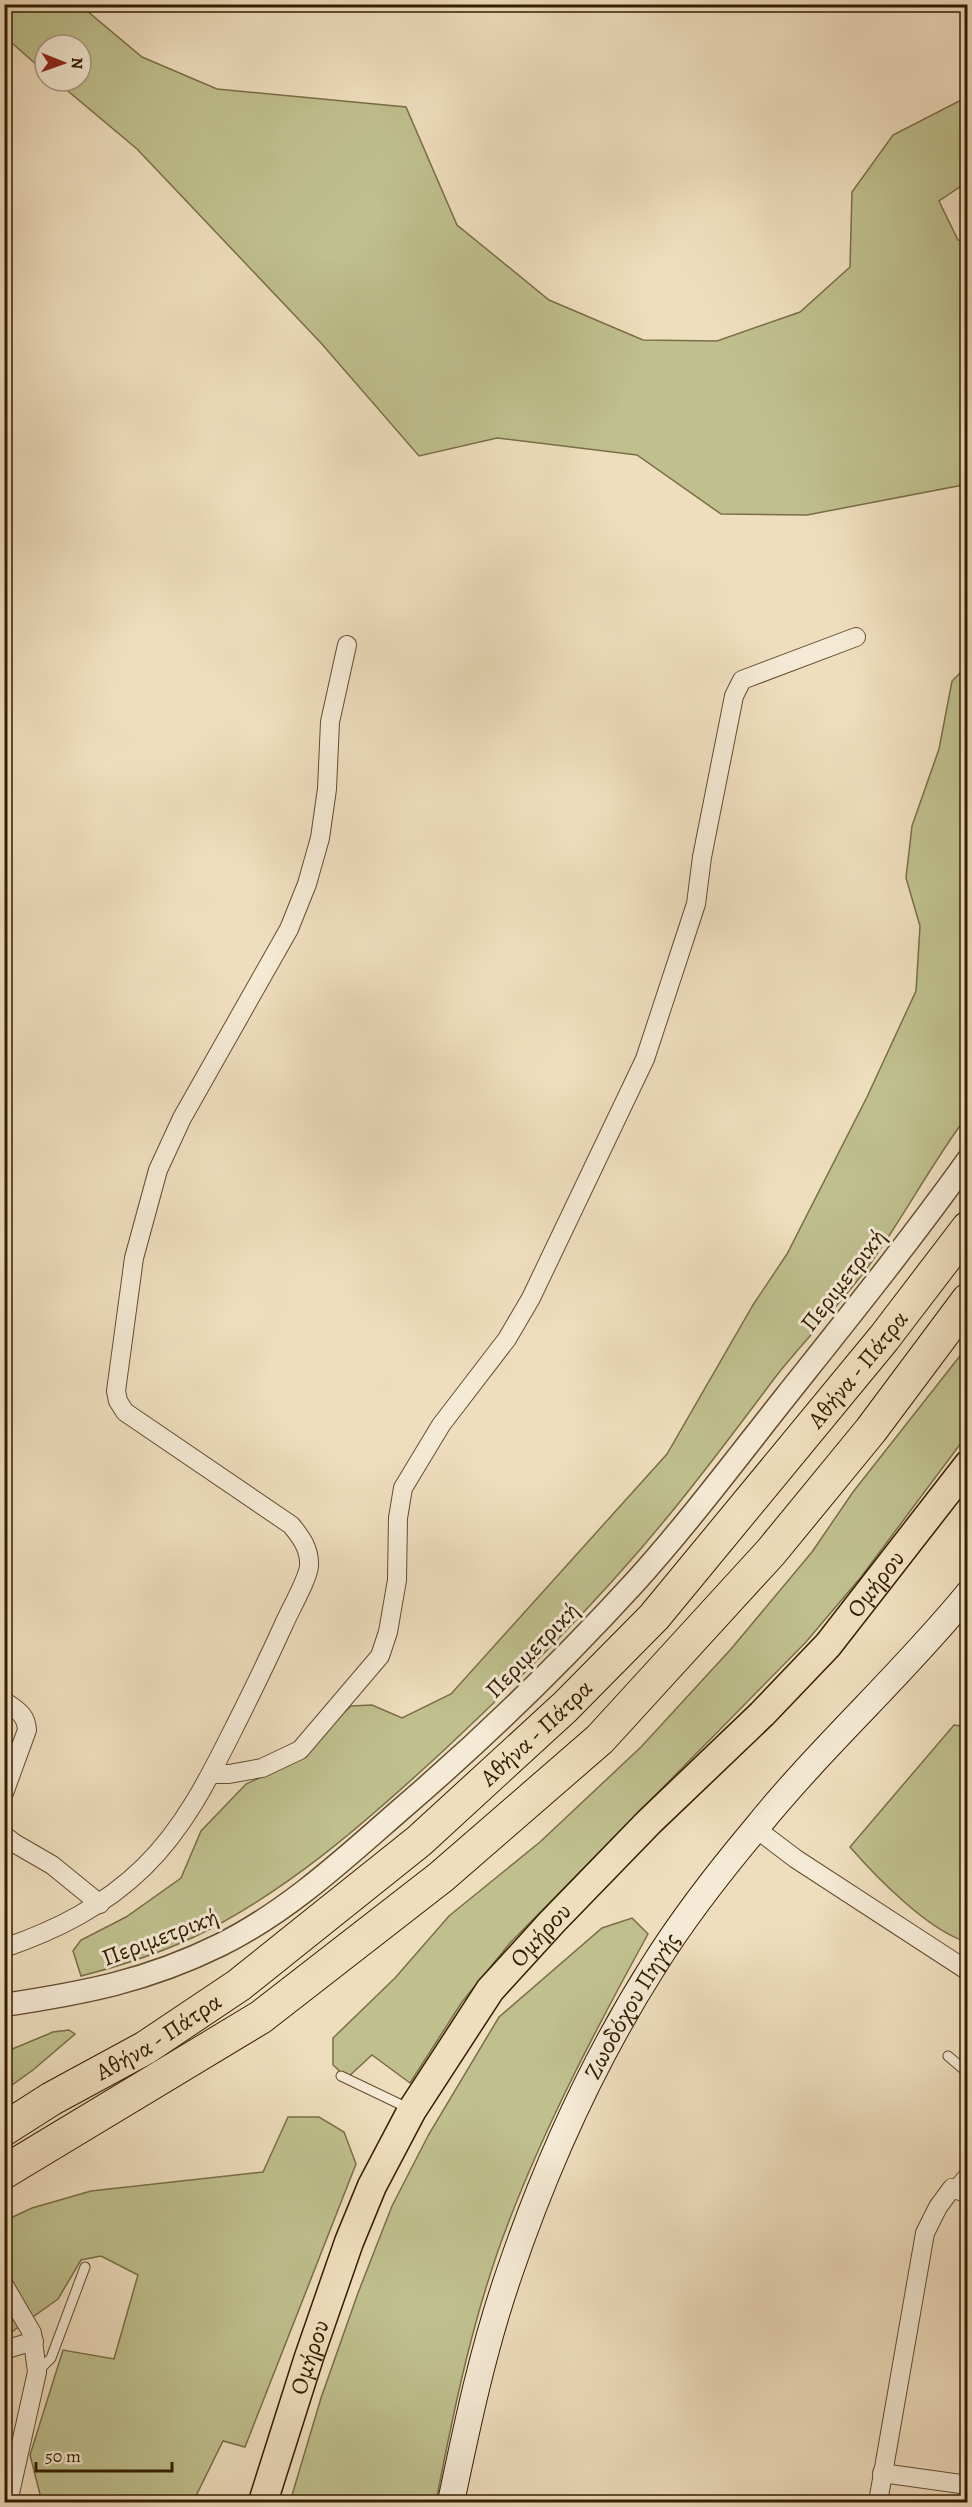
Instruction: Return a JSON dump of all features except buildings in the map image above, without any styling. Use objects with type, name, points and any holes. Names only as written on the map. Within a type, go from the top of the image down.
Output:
[{"type":"highway","name":"Αθήνα - Πάτρα","points":[[4,2129],[51,2099],[145,2048],[238,1985],[419,1841],[565,1707],[662,1608],[884,1338],[968,1228]]},
{"type":"highway","name":"Αθήνα - Πάτρα","points":[[4,2172],[261,2017],[441,1877],[600,1739],[771,1552],[871,1430],[968,1300]]},
{"type":"main road","name":"Ομήρου","points":[[264,2502],[300,2385],[349,2242],[372,2186],[412,2110],[490,1990],[617,1855],[762,1714],[828,1645],[968,1465]]},
{"type":"main road","name":"Ζωοδόχου Πηγής","points":[[452,2502],[487,2345],[519,2246],[554,2159],[613,2036],[654,1964],[697,1903],[756,1828],[819,1755],[890,1683],[968,1594]]},
{"type":"street","points":[[211,1774],[229,1774],[262,1768],[300,1750],[380,1656],[388,1632],[397,1580],[398,1518],[403,1488],[441,1425],[507,1339],[531,1298],[645,1059],[696,904],[702,857],[734,696],[742,680],[856,637]]},
{"type":"street","points":[[4,1948],[59,1927],[100,1904],[144,1867],[165,1844],[186,1816],[211,1774],[309,1566],[305,1543],[291,1525],[125,1412],[118,1401],[116,1391],[134,1258],[158,1170],[177,1126],[289,928],[307,884],[320,838],[327,789],[330,722],[347,645]]},
{"type":"street","name":"Περιμετρική","points":[[4,2005],[84,1993],[119,1984],[170,1967],[222,1944],[289,1903],[447,1770],[509,1712],[637,1580],[885,1271],[968,1160]]},
{"type":"street","points":[[4,1701],[21,1712],[27,1720],[27,1730],[4,1793]]},
{"type":"street","points":[[756,1828],[796,1858],[968,1971]]},
{"type":"street","points":[[4,1835],[52,1865],[100,1904]]},
{"type":"street","points":[[878,2502],[925,2233],[938,2207],[960,2191]]},
{"type":"street","points":[[4,2285],[32,2333],[37,2372],[8,2502]]},
{"type":"street","points":[[4,2350],[34,2342]]},
{"type":"street","points":[[882,2473],[968,2485]]},
{"type":"lane","points":[[948,2055],[968,2073]]},
{"type":"lane","points":[[341,2076],[412,2110]]},
{"type":"lane","points":[[960,2191],[968,2169]]},
{"type":"lane","points":[[37,2372],[51,2358],[85,2267]]},
{"type":"green space","points":[[5,4],[80,5],[142,57],[217,89],[406,107],[457,225],[549,300],[643,340],[717,341],[800,312],[850,267],[852,192],[893,135],[967,97],[967,182],[939,201],[958,240],[967,242],[968,474],[963,485],[807,515],[721,514],[637,455],[497,438],[419,456],[321,343],[137,149],[70,93],[93,93],[93,33],[33,33],[33,62],[5,37]]},
{"type":"green space","points":[[967,666],[967,1116],[882,1246],[859,1278],[777,1375],[694,1484],[639,1551],[529,1668],[413,1778],[324,1854],[261,1899],[228,1919],[167,1949],[81,1976],[73,1951],[81,1940],[126,1917],[181,1878],[201,1831],[246,1784],[288,1765],[351,1706],[372,1705],[402,1718],[451,1694],[667,1454],[753,1305],[787,1254],[867,1097],[916,991],[920,926],[906,878],[912,826],[939,749],[952,681]]},
{"type":"green space","points":[[967,1347],[967,1435],[861,1577],[806,1642],[510,1943],[462,2002],[410,2083],[372,2055],[347,2078],[333,2065],[333,2038],[395,1978],[449,1916],[540,1842],[641,1747],[731,1649],[812,1552],[853,1492]]},
{"type":"green space","points":[[954,1725],[967,1727],[967,1942],[936,1927],[920,1915],[889,1888],[850,1847]]},
{"type":"green space","points":[[632,1918],[648,1934],[556,2111],[509,2221],[485,2290],[466,2360],[436,2502],[290,2502],[321,2398],[358,2293],[392,2206],[429,2134],[499,2017],[602,1928]]},
{"type":"green space","points":[[69,2030],[75,2034],[33,2070],[5,2090],[5,2052],[53,2032]]},
{"type":"green space","points":[[288,2117],[319,2117],[344,2132],[356,2164],[245,2447],[223,2441],[193,2502],[42,2502],[30,2455],[63,2350],[114,2359],[138,2275],[101,2256],[81,2260],[58,2299],[13,2331],[5,2334],[4,2221],[32,2208],[91,2191],[263,2172]]}]
